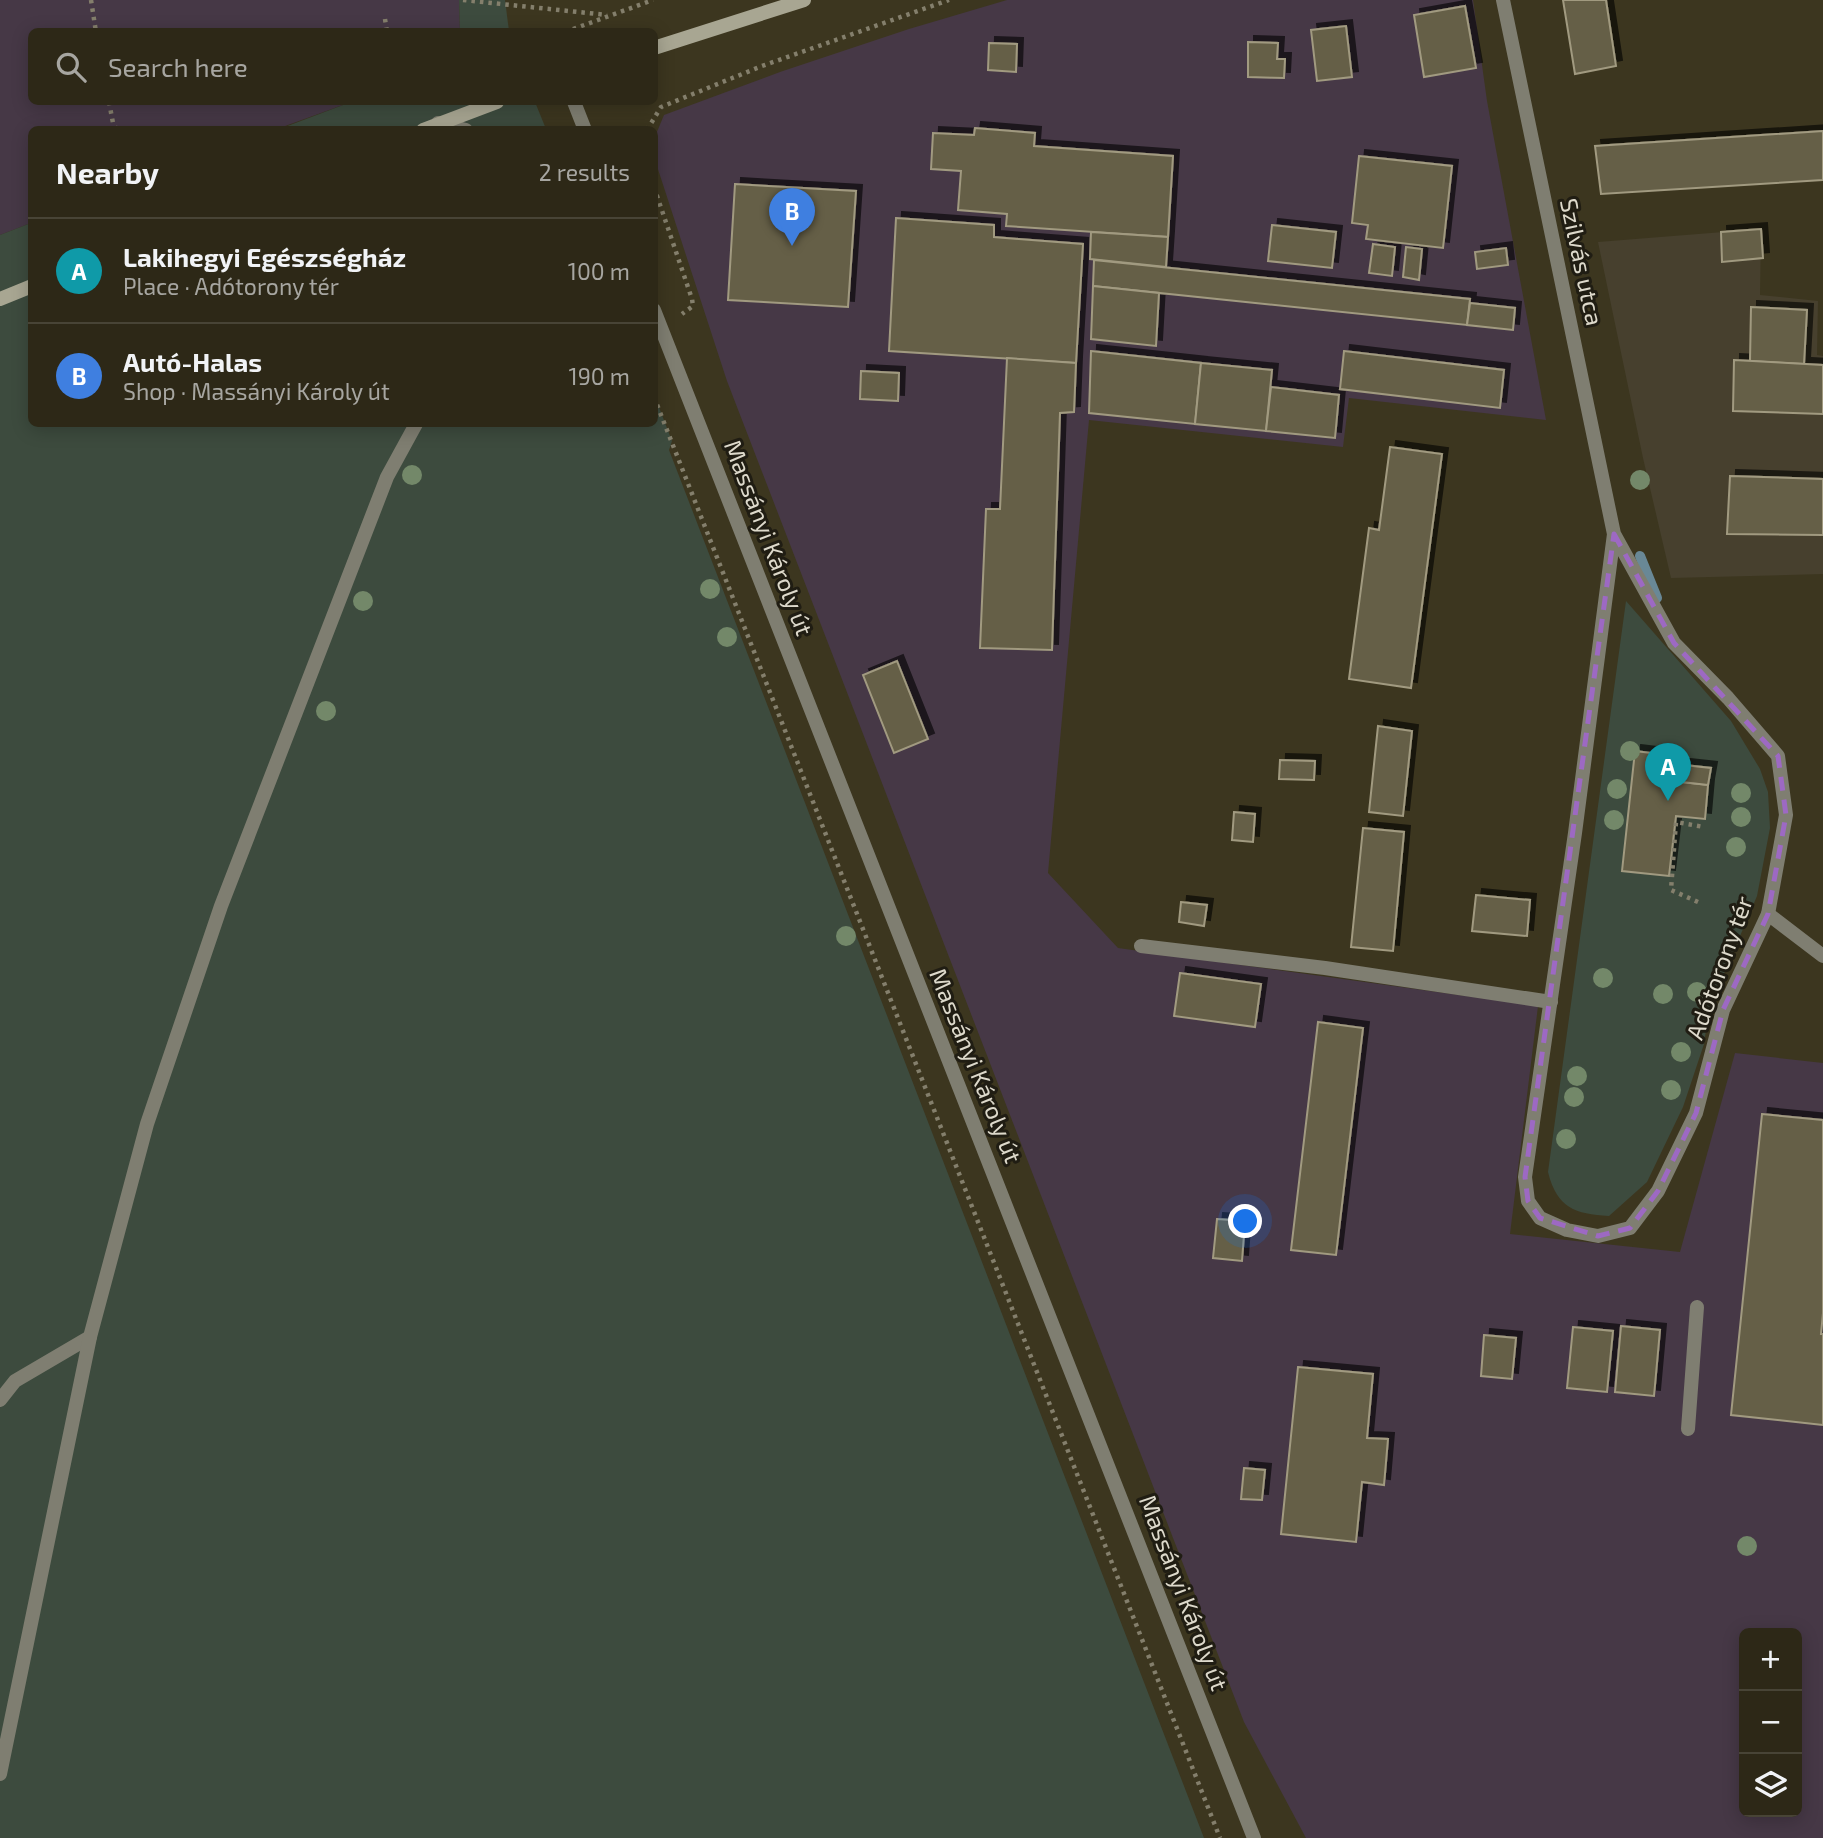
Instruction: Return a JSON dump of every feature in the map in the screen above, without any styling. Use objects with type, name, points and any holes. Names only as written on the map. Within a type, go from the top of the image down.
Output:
[{"type":"main road","points":[[658,47],[804,0]]},
{"type":"main road","points":[[432,126],[489,105]]},
{"type":"main road","points":[[0,299],[28,288]]},
{"type":"street","name":"Szilvás utca","points":[[1503,0],[1614,534]]},
{"type":"street","points":[[575,105],[583,126]]},
{"type":"street","points":[[438,123],[450,126]]},
{"type":"street","name":"Massányi Károly út","points":[[658,319],[1254,1838]]},
{"type":"street","points":[[0,1774],[90,1337],[147,1124],[221,906],[387,477],[414,427]]},
{"type":"street","name":"Adótorony tér","points":[[1614,534],[1674,643],[1728,698],[1778,756],[1786,814],[1768,914],[1723,1010],[1696,1113],[1658,1191],[1630,1228],[1598,1236],[1567,1230],[1540,1218],[1528,1201],[1525,1177],[1534,1130],[1614,534]]},
{"type":"street","points":[[1768,914],[1823,956]]},
{"type":"street","points":[[1141,946],[1325,968],[1551,1002]]},
{"type":"street","points":[[1688,1429],[1697,1307]]},
{"type":"street","points":[[0,1400],[15,1381],[90,1337]]},
{"type":"path","points":[[91,0],[95,28]]},
{"type":"path","points":[[463,0],[607,15]]},
{"type":"path","points":[[575,28],[653,0]]},
{"type":"path","points":[[649,126],[661,107],[762,66],[948,0]]},
{"type":"path","points":[[385,19],[386,28]]},
{"type":"path","points":[[110,105],[114,126]]},
{"type":"path","points":[[658,199],[693,306],[680,316],[658,316]]},
{"type":"path","points":[[658,407],[1220,1838]]},
{"type":"path","points":[[1698,902],[1671,890],[1676,822],[1704,827]]},
{"type":"highlighted area","points":[[1614,534],[1674,643],[1778,756],[1786,815],[1768,914],[1723,1010],[1696,1113],[1658,1191],[1630,1228],[1598,1236],[1540,1218],[1528,1201],[1525,1177]]},
{"type":"shaded area","points":[[0,0],[459,0],[460,28],[28,28],[28,105],[343,105],[285,126],[28,126],[28,224],[0,235]]},
{"type":"shaded area","points":[[1007,0],[1473,0],[1487,101],[1546,420],[1349,398],[1343,447],[1089,420],[1048,873],[1118,948],[1538,1006],[1510,1234],[1680,1252],[1735,1053],[1823,1063],[1823,1838],[1306,1838],[1244,1722],[727,381],[658,169],[658,129],[664,115],[780,72]]},
{"type":"shaded area","points":[[1761,229],[1760,295],[1818,301],[1817,355],[1823,356],[1823,574],[1671,578],[1598,242]]},
{"type":"green space","points":[[459,0],[505,0],[509,28],[460,28]]},
{"type":"green space","points":[[343,105],[536,105],[545,126],[288,126]]},
{"type":"green space","points":[[28,224],[28,427],[658,427],[658,405],[672,441],[669,450],[1204,1838],[0,1838],[0,235]]},
{"type":"green space","points":[[1626,601],[1731,721],[1760,769],[1768,792],[1770,828],[1757,896],[1709,1009],[1704,1044],[1683,1107],[1647,1182],[1609,1216],[1577,1211],[1569,1207],[1557,1194],[1548,1172]]},
{"type":"building","points":[[1563,0],[1606,0],[1616,66],[1575,74]]},
{"type":"building","points":[[1465,6],[1476,68],[1424,77],[1414,15]]},
{"type":"building","points":[[1346,26],[1352,77],[1317,81],[1311,30]]},
{"type":"building","points":[[1248,42],[1278,43],[1277,59],[1285,59],[1284,78],[1248,77]]},
{"type":"building","points":[[989,43],[1017,44],[1016,72],[988,70]]},
{"type":"building","points":[[975,128],[1035,133],[1034,146],[1173,156],[1168,237],[1006,226],[1007,214],[958,210],[961,171],[931,169],[933,133],[974,135]]},
{"type":"building","points":[[1823,131],[1823,180],[1601,194],[1595,146]]},
{"type":"building","points":[[1359,156],[1452,166],[1443,248],[1366,239],[1368,225],[1352,223]]},
{"type":"building","points":[[735,184],[856,191],[848,307],[728,300]]},
{"type":"building","points":[[896,218],[994,225],[994,237],[1083,244],[1076,363],[889,351]]},
{"type":"building","points":[[1272,225],[1336,232],[1332,268],[1268,261]]},
{"type":"building","points":[[1761,229],[1763,258],[1722,262],[1721,232]]},
{"type":"building","points":[[1091,232],[1168,237],[1166,267],[1090,259]]},
{"type":"building","points":[[1373,244],[1395,247],[1392,276],[1369,273]]},
{"type":"building","points":[[1406,247],[1422,249],[1419,280],[1403,277]]},
{"type":"building","points":[[1506,248],[1508,265],[1477,269],[1475,252]]},
{"type":"building","points":[[1094,260],[1470,299],[1467,325],[1093,286]]},
{"type":"building","points":[[1093,286],[1159,293],[1156,346],[1091,339]]},
{"type":"building","points":[[1470,303],[1515,308],[1513,330],[1467,325]]},
{"type":"building","points":[[1751,307],[1807,310],[1804,364],[1750,361]]},
{"type":"building","points":[[1091,351],[1201,363],[1195,424],[1089,413]]},
{"type":"building","points":[[1344,351],[1504,370],[1500,408],[1340,389]]},
{"type":"building","points":[[1007,358],[1076,363],[1074,412],[1060,413],[1052,650],[980,648],[986,509],[1000,509]]},
{"type":"building","points":[[1734,360],[1823,365],[1823,414],[1733,411]]},
{"type":"building","points":[[1201,363],[1272,370],[1266,431],[1195,424]]},
{"type":"building","points":[[861,371],[899,373],[898,401],[860,399]]},
{"type":"building","points":[[1271,387],[1339,395],[1335,438],[1266,431]]},
{"type":"building","points":[[1390,447],[1442,454],[1411,688],[1349,679],[1369,528],[1379,530]]},
{"type":"building","points":[[1730,476],[1823,479],[1823,535],[1727,534]]},
{"type":"building","points":[[897,661],[928,739],[894,753],[863,675]]},
{"type":"building","points":[[1378,726],[1412,731],[1403,816],[1369,812]]},
{"type":"building","points":[[1635,751],[1676,756],[1673,781],[1708,785],[1705,819],[1676,816],[1669,876],[1622,871]]},
{"type":"building","points":[[1280,760],[1315,761],[1314,780],[1279,779]]},
{"type":"building","points":[[1675,764],[1711,768],[1708,785],[1673,781]]},
{"type":"building","points":[[1234,812],[1255,814],[1253,842],[1232,840]]},
{"type":"building","points":[[1363,828],[1404,832],[1393,951],[1351,947]]},
{"type":"building","points":[[1476,895],[1530,900],[1527,936],[1472,931]]},
{"type":"building","points":[[1181,902],[1207,905],[1204,926],[1179,922]]},
{"type":"building","points":[[1180,973],[1261,984],[1255,1027],[1174,1016]]},
{"type":"building","points":[[1318,1022],[1363,1028],[1336,1255],[1291,1250]]},
{"type":"building","points":[[1762,1114],[1823,1120],[1823,1425],[1731,1415]]},
{"type":"building","points":[[1217,1219],[1245,1221],[1242,1261],[1213,1258]]},
{"type":"building","points":[[1621,1326],[1660,1330],[1654,1396],[1615,1392]]},
{"type":"building","points":[[1573,1327],[1613,1331],[1607,1392],[1567,1388]]},
{"type":"building","points":[[1484,1335],[1516,1338],[1512,1379],[1481,1376]]},
{"type":"building","points":[[1298,1367],[1373,1374],[1367,1438],[1388,1439],[1384,1485],[1362,1482],[1356,1542],[1281,1534]]},
{"type":"building","points":[[1244,1468],[1265,1470],[1262,1500],[1241,1499]]},
{"type":"waterway","points":[[1640,556],[1657,598]]},
{"type":"place","name":"Autó-Halas","points":[[792,246]]},
{"type":"place","name":"Lakihegyi Egészségház","points":[[1668,801]]}]
